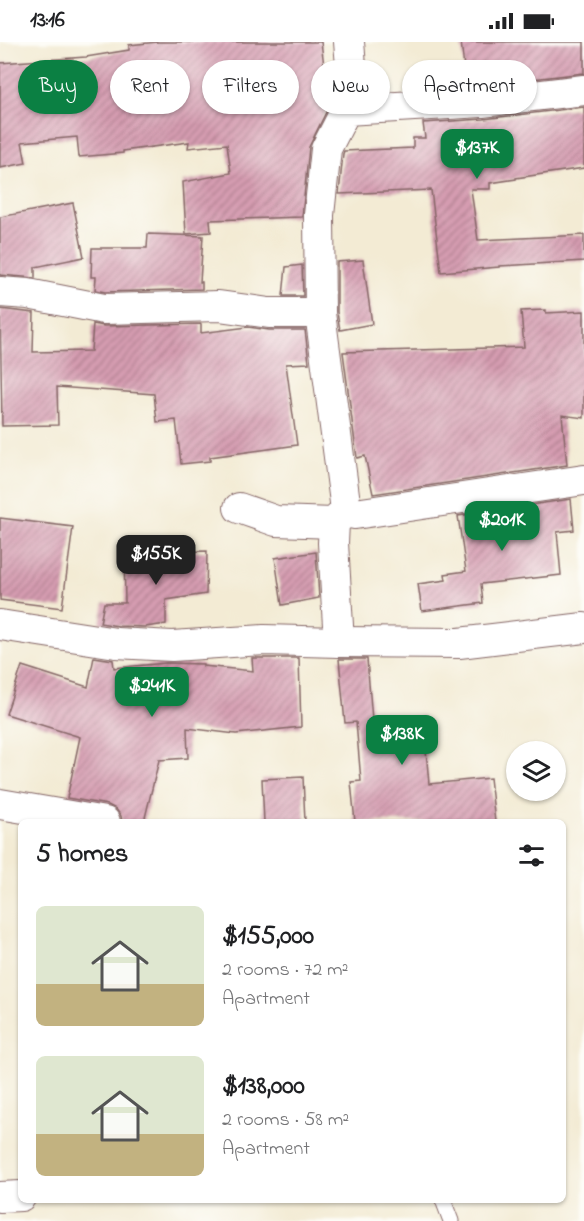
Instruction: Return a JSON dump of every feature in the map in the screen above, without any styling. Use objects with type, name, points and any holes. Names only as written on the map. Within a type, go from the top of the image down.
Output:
[{"type":"street","points":[[349,42],[350,60]]},
{"type":"street","points":[[390,107],[482,102],[584,90]]},
{"type":"street","points":[[339,642],[333,543],[340,517],[320,313],[319,215],[326,149],[344,114]]},
{"type":"street","points":[[0,292],[28,294],[104,309],[219,306],[269,313],[320,313]]},
{"type":"street","points":[[239,508],[276,521],[340,517],[350,513],[584,480]]},
{"type":"street","points":[[0,625],[116,643],[172,646],[264,640],[459,643],[584,628]]},
{"type":"street","points":[[0,804],[88,819]]},
{"type":"street","points":[[0,1197],[18,1196]]},
{"type":"lane","points":[[444,1203],[451,1221]]},
{"type":"building","points":[[158,42],[321,42],[323,60],[311,60],[311,114],[325,114],[309,147],[302,217],[210,220],[211,232],[186,234],[183,182],[231,173],[227,144],[188,148],[189,142],[123,151],[123,153],[79,157],[77,137],[22,142],[26,163],[0,168],[0,63],[18,62],[18,114],[98,114],[98,60],[43,60],[86,57],[129,50],[129,45]]},
{"type":"building","points":[[461,42],[584,42],[584,73],[537,78],[537,60],[463,60]]},
{"type":"building","points":[[584,107],[584,168],[490,183],[490,189],[471,189],[478,240],[584,235],[584,261],[441,272],[431,190],[339,194],[344,151],[413,148],[413,138],[425,138],[423,123]]},
{"type":"building","points":[[73,203],[84,257],[35,267],[35,278],[0,275],[0,217]]},
{"type":"building","points":[[148,234],[203,236],[200,282],[202,282],[202,289],[105,292],[95,290],[96,277],[91,277],[92,248],[147,248]]},
{"type":"building","points":[[363,260],[372,324],[340,330],[337,312],[337,262]]},
{"type":"building","points":[[302,265],[303,296],[283,296],[286,267]]},
{"type":"building","points":[[0,309],[34,313],[33,352],[91,351],[93,324],[104,326],[201,324],[201,333],[248,327],[269,330],[305,330],[309,363],[286,364],[297,445],[210,457],[210,461],[181,464],[176,420],[157,422],[154,394],[57,387],[58,425],[2,426]]},
{"type":"building","points":[[546,310],[546,313],[584,311],[584,418],[562,415],[567,465],[373,494],[365,456],[357,458],[343,352],[524,347],[521,311]]},
{"type":"building","points":[[571,499],[574,530],[557,532],[561,575],[481,584],[483,603],[422,611],[418,584],[446,580],[445,574],[466,571],[458,516]]},
{"type":"building","points":[[0,518],[73,527],[62,608],[0,600]]},
{"type":"building","points":[[207,551],[206,594],[166,600],[166,624],[145,627],[100,623],[104,603],[125,603],[124,553]]},
{"type":"building","points":[[316,552],[319,598],[282,605],[275,558]]},
{"type":"building","points":[[94,657],[113,660],[114,668],[166,663],[203,664],[203,666],[253,671],[252,658],[299,658],[301,727],[236,734],[187,728],[188,758],[159,760],[145,819],[122,819],[116,809],[108,805],[67,798],[80,737],[6,714],[22,666],[88,687]]},
{"type":"building","points":[[339,659],[367,659],[372,720],[423,716],[429,784],[490,778],[495,819],[355,819],[351,782],[361,781],[356,722],[345,723]]},
{"type":"building","points":[[303,777],[305,819],[264,819],[262,779]]}]
